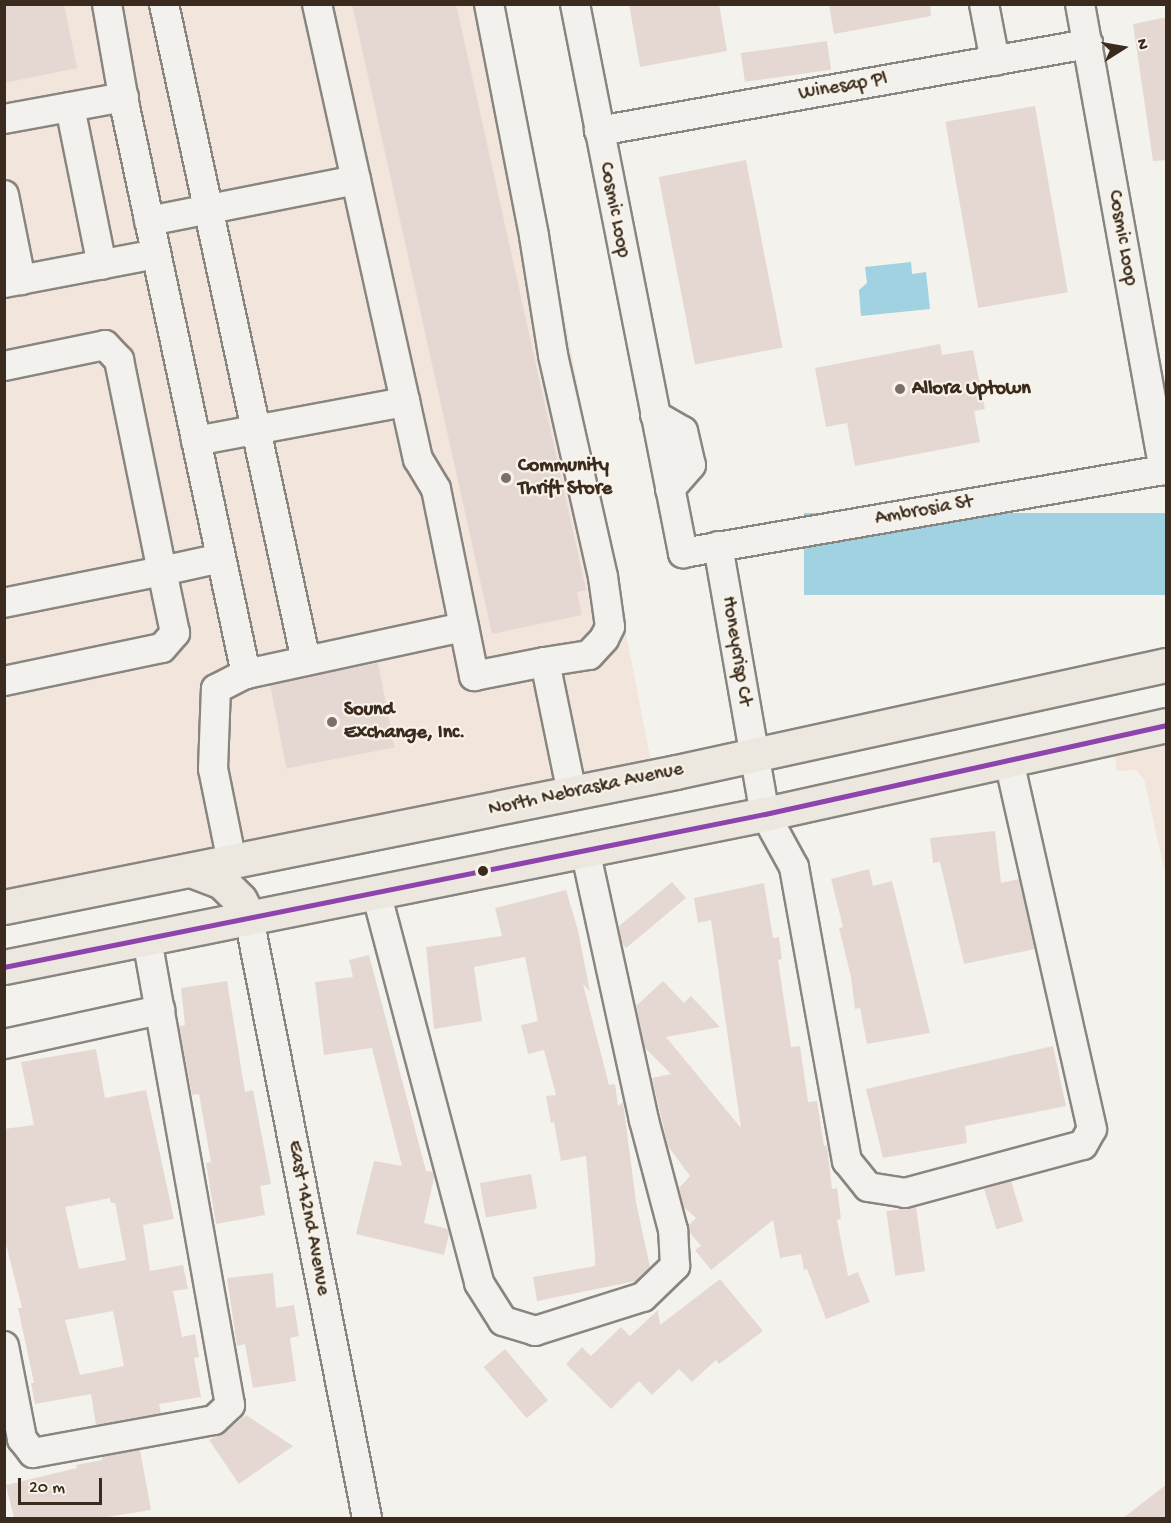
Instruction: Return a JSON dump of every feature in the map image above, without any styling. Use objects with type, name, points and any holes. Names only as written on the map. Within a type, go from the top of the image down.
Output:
[{"type":"main road","name":"North Nebraska Avenue","points":[[4,907],[572,793],[1167,665]]},
{"type":"main road","points":[[4,967],[765,814],[1167,725]]},
{"type":"main road","points":[[190,870],[222,882],[240,900],[249,918]]},
{"type":"street","points":[[107,4],[149,221],[246,674]]},
{"type":"street","points":[[164,4],[306,661]]},
{"type":"street","points":[[317,4],[418,459],[436,489],[474,676],[589,655],[604,639],[610,627],[603,577],[553,355],[534,236],[489,4]]},
{"type":"street","name":"Cosmic Loop","points":[[574,4],[655,416],[683,431],[691,465],[670,489],[683,553]]},
{"type":"street","points":[[984,4],[995,61]]},
{"type":"street","name":"Cosmic Loop","points":[[1080,4],[1165,471]]},
{"type":"street","name":"Winesap Pl","points":[[599,131],[1088,44]]},
{"type":"street","points":[[4,119],[124,97]]},
{"type":"street","points":[[69,107],[102,265]]},
{"type":"street","points":[[149,221],[356,180]]},
{"type":"street","points":[[4,195],[13,281],[156,254]]},
{"type":"street","points":[[4,366],[105,345],[119,360],[176,633],[162,648],[4,681]]},
{"type":"street","points":[[196,441],[405,402]]},
{"type":"street","name":"Ambrosia St","points":[[683,553],[1165,471]]},
{"type":"street","name":"Honeycrisp Ct","points":[[718,546],[765,814],[794,867],[847,1161],[868,1187],[905,1193],[1083,1145],[1092,1129],[1009,760]]},
{"type":"street","points":[[4,603],[221,558]]},
{"type":"street","points":[[232,862],[213,769],[216,689],[246,674],[464,627]]},
{"type":"street","points":[[545,662],[572,793]]},
{"type":"street","points":[[376,892],[479,1283],[502,1321],[535,1331],[643,1297],[675,1266],[673,1230],[644,1120],[585,850]]},
{"type":"street","name":"East 142nd Avenue","points":[[249,918],[367,1518]]},
{"type":"street","points":[[4,1346],[22,1439],[33,1453],[214,1420],[230,1405],[147,938]]},
{"type":"street","points":[[4,1044],[160,1010]]},
{"type":"shaded area","points":[[5,5],[504,5],[651,762],[192,856],[182,852],[179,858],[5,892]]},
{"type":"shaded area","points":[[1166,740],[1166,877],[1144,779],[1136,770],[1117,771],[1114,751]]},
{"type":"water","points":[[911,262],[912,274],[926,272],[930,309],[861,316],[859,290],[867,283],[865,267]]},
{"type":"water","points":[[804,513],[1166,513],[1166,595],[804,595]]},
{"type":"building","points":[[4,4],[64,4],[77,68],[4,83]]},
{"type":"building","points":[[352,4],[456,4],[586,590],[577,592],[582,615],[492,634]]},
{"type":"building","points":[[629,4],[719,4],[727,51],[640,67]]},
{"type":"building","points":[[829,4],[930,4],[931,16],[834,34]]},
{"type":"building","points":[[1167,17],[1167,160],[1153,161],[1133,24]]},
{"type":"building","points":[[827,41],[831,70],[745,82],[741,53]]},
{"type":"building","points":[[1035,106],[1068,292],[978,308],[945,122]]},
{"type":"building","points":[[746,160],[782,347],[695,364],[659,177]]},
{"type":"building","name":"Allora Uptown","points":[[940,344],[942,355],[973,350],[985,409],[974,411],[980,442],[855,466],[847,423],[826,427],[815,368]]},
{"type":"building","points":[[378,663],[394,747],[286,768],[270,684]]},
{"type":"building","points":[[995,831],[1001,883],[1019,879],[1035,949],[964,964],[940,862],[933,863],[930,838]]},
{"type":"building","points":[[869,869],[873,886],[892,881],[930,1033],[867,1044],[860,1008],[855,1009],[851,977],[839,928],[843,927],[831,879]]},
{"type":"building","points":[[672,882],[686,898],[626,948],[622,943],[619,926]]},
{"type":"building","points":[[764,883],[773,938],[779,937],[782,959],[778,960],[791,1047],[800,1046],[808,1102],[817,1101],[824,1146],[827,1146],[832,1189],[837,1188],[841,1219],[837,1220],[848,1276],[858,1272],[870,1302],[826,1319],[807,1269],[804,1270],[801,1254],[780,1258],[773,1220],[711,1270],[695,1250],[701,1246],[690,1233],[689,1225],[696,1218],[684,1207],[679,1188],[690,1176],[668,1146],[652,1078],[671,1074],[645,1048],[636,1006],[663,981],[684,1003],[691,996],[720,1027],[666,1037],[741,1128],[711,920],[698,923],[694,898]]},
{"type":"building","points":[[566,890],[578,930],[590,992],[583,984],[609,1085],[615,1084],[618,1106],[623,1102],[636,1202],[650,1267],[636,1281],[537,1301],[533,1277],[595,1266],[595,1256],[586,1156],[561,1161],[554,1122],[551,1123],[546,1096],[556,1095],[544,1050],[528,1054],[521,1025],[538,1021],[525,957],[474,967],[482,1021],[434,1029],[426,947],[502,936],[495,908]]},
{"type":"building","points":[[369,955],[426,1171],[433,1172],[434,1178],[424,1223],[448,1229],[444,1255],[356,1234],[374,1161],[402,1166],[372,1048],[324,1055],[315,982],[353,977],[349,960]]},
{"type":"building","points":[[227,981],[245,1092],[253,1090],[271,1184],[260,1186],[265,1215],[216,1224],[206,1163],[211,1162],[199,1094],[192,1095],[179,1026],[185,1025],[181,988]]},
{"type":"building","points":[[1053,1046],[1066,1106],[965,1126],[967,1143],[883,1158],[866,1089]]},
{"type":"building","points":[[96,1049],[105,1098],[146,1090],[174,1219],[143,1225],[150,1271],[183,1265],[188,1289],[173,1291],[182,1337],[195,1334],[199,1357],[194,1358],[201,1397],[159,1404],[161,1413],[96,1425],[91,1394],[35,1404],[31,1383],[34,1383],[18,1308],[22,1308],[4,1236],[4,1129],[34,1125],[21,1062]],"holes":[[[110,1198],[111,1203],[115,1203],[126,1260],[79,1269],[65,1207]],[[113,1311],[124,1366],[80,1375],[65,1320]]]},
{"type":"building","points":[[531,1174],[537,1208],[486,1217],[480,1183]]},
{"type":"building","points":[[1011,1181],[1023,1221],[997,1229],[984,1189]]},
{"type":"building","points":[[916,1207],[925,1271],[895,1276],[886,1211]]},
{"type":"building","points":[[273,1273],[276,1308],[294,1305],[299,1336],[290,1338],[296,1381],[253,1388],[245,1344],[237,1346],[227,1278]]},
{"type":"building","points":[[720,1279],[763,1331],[719,1364],[716,1360],[692,1382],[679,1369],[652,1395],[639,1381],[611,1409],[566,1364],[582,1347],[591,1356],[621,1327],[630,1336],[658,1310],[660,1325]]},
{"type":"building","points":[[505,1349],[548,1400],[527,1418],[484,1367]]},
{"type":"building","points":[[246,1415],[293,1446],[239,1484],[209,1440],[225,1432]]},
{"type":"building","points":[[140,1450],[151,1510],[101,1518],[14,1518],[6,1485],[77,1468],[76,1465],[102,1460],[102,1457]]},
{"type":"building","points":[[1167,1484],[1167,1518],[1123,1518]]},
{"type":"transit line","points":[[4,967],[765,814],[1166,725]]},
{"type":"place","name":"Allora Uptown","points":[[900,389]]},
{"type":"place","name":"Community Thrift Store","points":[[506,478]]},
{"type":"place","name":"Sound Exchange, Inc.","points":[[332,722]]}]
